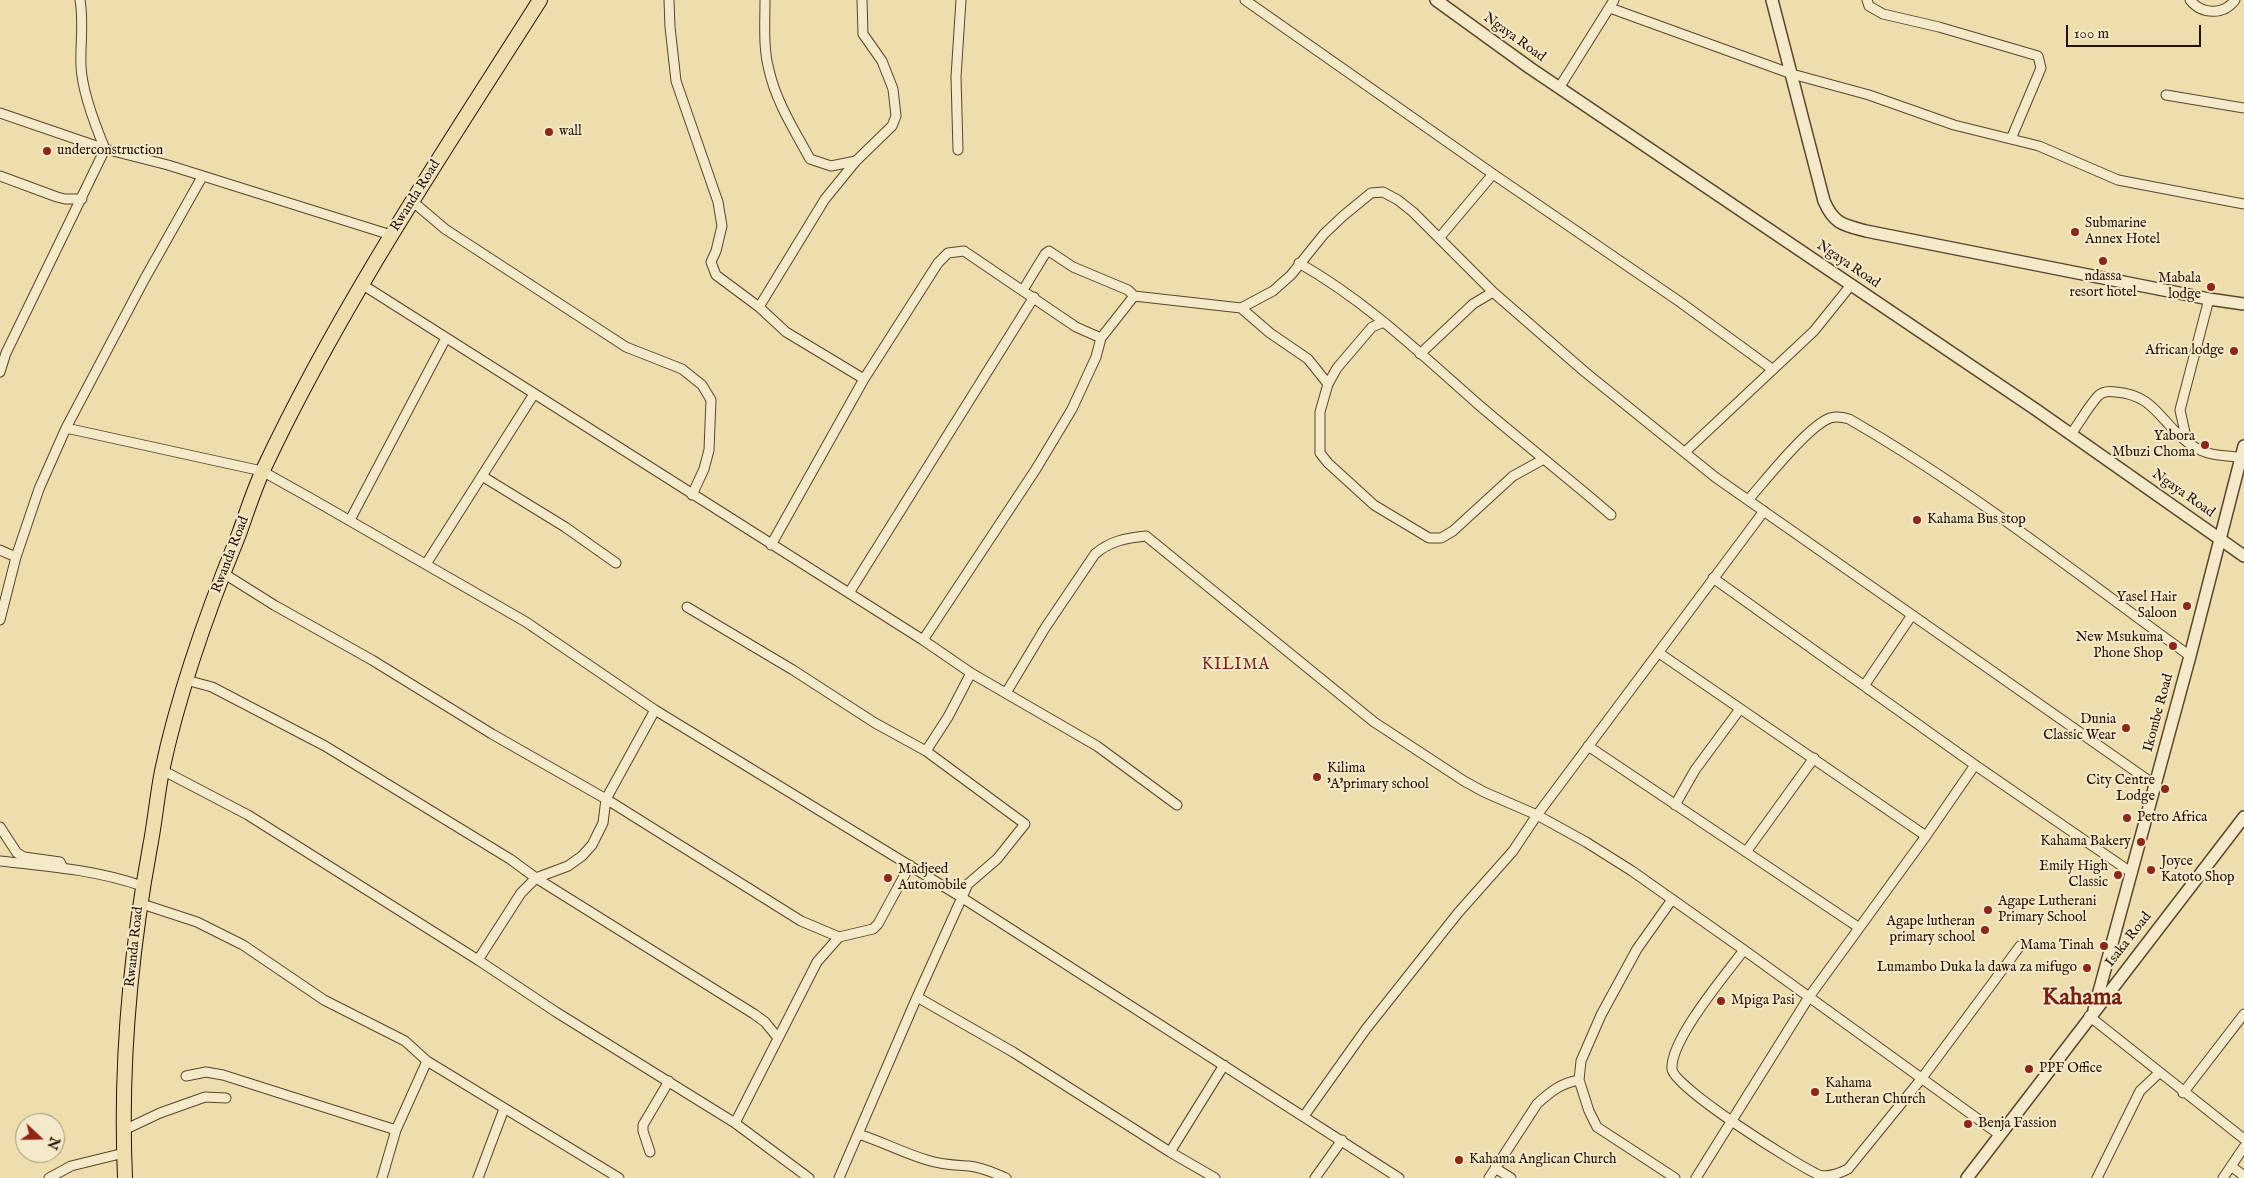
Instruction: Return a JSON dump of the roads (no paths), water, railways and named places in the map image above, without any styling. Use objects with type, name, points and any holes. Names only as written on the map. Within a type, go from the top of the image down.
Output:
[{"type":"highway","name":"Rwanda Road","points":[[125,1178],[124,1084],[139,903],[162,770],[186,680],[223,574],[262,472],[325,348],[412,201],[540,0]]},
{"type":"street","points":[[0,372],[3,352],[82,199],[105,149],[96,126],[81,67],[83,20],[80,0]]},
{"type":"street","points":[[669,0],[676,81],[718,202],[722,226],[716,251],[711,262],[716,275],[759,307],[786,332],[864,379]]},
{"type":"street","points":[[765,0],[765,33],[769,70],[784,111],[810,159],[831,166],[856,161]]},
{"type":"street","points":[[759,307],[825,199],[856,161],[892,126],[896,116],[893,89],[882,61],[864,34],[862,0]]},
{"type":"street","points":[[958,150],[956,77],[961,0]]},
{"type":"street","points":[[1245,0],[1680,302],[1772,369]]},
{"type":"street","name":"Ngaya Road","points":[[1436,0],[1559,88],[2071,434],[2244,556]]},
{"type":"street","points":[[1772,0],[1824,201],[1830,215],[1844,225],[2208,299],[2244,304]]},
{"type":"street","points":[[1867,0],[1869,6],[1883,14],[1939,27],[2038,56],[2040,68],[2038,78],[2011,139]]},
{"type":"street","points":[[2190,0],[2201,9],[2211,12],[2222,11],[2235,0]]},
{"type":"street","points":[[1559,88],[1612,4],[1792,74],[1869,95],[1954,125],[2039,146],[2118,180],[2244,204]]},
{"type":"street","points":[[2166,95],[2244,108]]},
{"type":"street","points":[[0,113],[105,149],[168,165],[392,235]]},
{"type":"street","points":[[1440,237],[1493,174]]},
{"type":"street","points":[[0,176],[64,200],[82,199]]},
{"type":"street","points":[[0,620],[16,557],[39,489],[66,428],[144,280],[202,177]]},
{"type":"street","points":[[1023,290],[1045,254],[1050,251],[1073,268],[1128,290],[1134,296],[1241,308],[1274,291],[1291,275],[1324,234],[1371,193],[1383,192],[1398,200],[1440,237],[1494,292],[1585,372],[1715,477],[2156,785]]},
{"type":"street","points":[[412,201],[445,229],[626,347],[682,369],[702,386],[711,400],[708,450],[704,469],[692,495]]},
{"type":"street","points":[[771,545],[864,379],[938,263],[948,253],[964,251],[1076,327],[1101,338]]},
{"type":"street","points":[[1299,263],[1338,286],[1384,322],[1611,515]]},
{"type":"street","points":[[363,285],[923,640],[971,673],[1096,746],[1177,805]]},
{"type":"street","points":[[1685,452],[1814,331],[1851,285]]},
{"type":"street","points":[[1420,354],[1473,304],[1494,292]]},
{"type":"street","points":[[923,640],[1036,469],[1072,409],[1096,357],[1101,338],[1134,296]]},
{"type":"street","points":[[849,593],[1034,298]]},
{"type":"street","points":[[2187,442],[2180,410],[2208,299]]},
{"type":"street","points":[[1241,308],[1270,333],[1308,359],[1328,384]]},
{"type":"street","points":[[1384,322],[1372,326],[1328,384],[1320,412],[1320,453],[1328,463],[1374,505],[1429,538],[1441,538],[1453,531],[1513,476],[1544,459]]},
{"type":"street","points":[[350,520],[446,338]]},
{"type":"street","points":[[2071,434],[2099,395],[2106,391],[2129,393],[2160,412],[2173,430],[2187,442],[2214,456],[2243,454]]},
{"type":"street","points":[[426,564],[534,394]]},
{"type":"street","points":[[1748,500],[1809,434],[1829,419],[1840,417],[1849,419],[1916,460],[2190,656]]},
{"type":"street","points":[[66,428],[262,472],[350,520],[526,622],[656,710],[910,864],[1399,1178]]},
{"type":"street","name":"Ikombe Road","points":[[2092,1013],[2156,785],[2243,454]]},
{"type":"street","points":[[482,476],[565,527],[616,563]]},
{"type":"street","points":[[1304,1116],[1366,1029],[1458,913],[1513,851],[1537,814],[1764,511]]},
{"type":"street","points":[[1006,693],[1045,628],[1095,554],[1106,544],[1146,536],[1374,722],[1464,781],[1484,792],[1537,814],[1632,871],[2000,1135]]},
{"type":"street","points":[[0,550],[16,557]]},
{"type":"street","points":[[223,574],[372,660],[492,734],[606,799],[801,921],[839,937]]},
{"type":"street","points":[[1713,578],[1975,765],[2132,873]]},
{"type":"street","points":[[687,606],[793,670],[875,723],[926,751],[1024,824],[997,860],[968,884],[839,1178]]},
{"type":"street","points":[[1864,686],[1912,614]]},
{"type":"street","points":[[1659,653],[1926,836]]},
{"type":"street","points":[[926,751],[948,716],[971,673]]},
{"type":"street","points":[[186,680],[212,687],[325,746],[510,859],[536,878],[754,1014],[765,1022],[778,1038]]},
{"type":"street","points":[[1675,805],[1695,770],[1740,709]]},
{"type":"street","points":[[478,960],[502,926],[513,904],[536,878],[564,868],[582,856],[592,845],[603,824],[606,799],[656,710]]},
{"type":"street","points":[[1588,746],[1858,927]]},
{"type":"street","points":[[1746,852],[1814,758]]},
{"type":"street","points":[[1696,1178],[1809,997],[1975,765]]},
{"type":"street","points":[[162,770],[248,815],[478,960],[735,1123],[809,1178]]},
{"type":"street","name":"Isaka Road","points":[[1967,1178],[2092,1013],[2243,820]]},
{"type":"street","points":[[0,827],[17,853],[24,857],[60,862],[64,869]]},
{"type":"street","points":[[0,861],[64,869],[125,880],[142,886]]},
{"type":"street","points":[[735,1123],[817,962],[839,937],[873,929],[878,924],[910,864]]},
{"type":"street","points":[[1671,900],[1637,949],[1601,1015],[1581,1061],[1579,1080],[1588,1111],[1597,1127],[1675,1178]]},
{"type":"street","points":[[139,903],[197,922],[220,932],[270,962],[324,1000],[405,1041],[427,1061],[619,1178]]},
{"type":"street","points":[[1744,950],[1710,995],[1681,1040],[1672,1068],[1673,1075],[1682,1085],[1731,1121],[1821,1176],[1835,1176],[1848,1169],[1922,1078],[2020,946]]},
{"type":"street","points":[[917,997],[1013,1052],[1170,1152],[1215,1178]]},
{"type":"street","points":[[2092,1013],[2159,1074],[2244,1139]]},
{"type":"street","points":[[2183,1093],[2244,1014]]},
{"type":"street","points":[[382,1178],[396,1130],[427,1061]]},
{"type":"street","points":[[1170,1152],[1224,1065]]},
{"type":"street","points":[[186,1076],[206,1072],[223,1075],[396,1130]]},
{"type":"street","points":[[2097,1178],[2140,1092],[2159,1074]]},
{"type":"street","points":[[1488,1178],[1538,1104],[1564,1082],[1579,1080]]},
{"type":"street","points":[[650,1152],[643,1131],[644,1125],[669,1081]]},
{"type":"street","points":[[124,1130],[160,1113],[205,1097],[226,1098]]},
{"type":"street","points":[[478,1178],[504,1109]]},
{"type":"street","points":[[858,1134],[881,1141],[926,1160],[951,1167],[983,1169],[1006,1178]]},
{"type":"street","points":[[1315,1178],[1342,1140]]},
{"type":"street","points":[[2223,1178],[2244,1147]]},
{"type":"street","points":[[49,1178],[71,1166],[124,1153]]},
{"type":"street","points":[[2231,1166],[2244,1176]]},
{"type":"street","points":[[1495,1168],[1511,1178]]},
{"type":"place","name":"wall","points":[[549,132]]},
{"type":"place","name":"underconstruction","points":[[47,151]]},
{"type":"place","name":"Submarine Annex Hotel","points":[[2075,232]]},
{"type":"place","name":"ndassa resort hotel","points":[[2103,261]]},
{"type":"place","name":"Mabala lodge","points":[[2211,287]]},
{"type":"place","name":"African lodge","points":[[2234,351]]},
{"type":"place","name":"Yabora Mbuzi Choma","points":[[2205,445]]},
{"type":"place","name":"Kahama Bus stop","points":[[1917,520]]},
{"type":"place","name":"Yasel Hair Saloon","points":[[2187,606]]},
{"type":"place","name":"New Msukuma Phone Shop","points":[[2173,646]]},
{"type":"place","name":"Dunia Classic Wear","points":[[2126,728]]},
{"type":"place","name":"Kilima 'A'primary school","points":[[1317,777]]},
{"type":"place","name":"City Centre Lodge","points":[[2165,789]]},
{"type":"place","name":"Petro Africa","points":[[2127,818]]},
{"type":"place","name":"Kahama Bakery","points":[[2141,842]]},
{"type":"place","name":"Joyce Katoto Shop","points":[[2151,870]]},
{"type":"place","name":"Emily High Classic","points":[[2118,875]]},
{"type":"place","name":"Madjeed Automobile","points":[[888,878]]},
{"type":"place","name":"Agape Lutherani Primary School","points":[[1988,910]]},
{"type":"place","name":"Agape lutheran primary school","points":[[1985,930]]},
{"type":"place","name":"Mama Tinah","points":[[2104,946]]},
{"type":"place","name":"Lumambo Duka la dawa za mifugo","points":[[2087,968]]},
{"type":"place","name":"Mpiga Pasi","points":[[1721,1001]]},
{"type":"place","name":"PPF Office","points":[[2029,1069]]},
{"type":"place","name":"Kahama Lutheran Church","points":[[1815,1092]]},
{"type":"place","name":"Benja Fassion","points":[[1968,1124]]},
{"type":"place","name":"Kahama Anglican Church","points":[[1459,1160]]},
{"type":"district","name":"KILIMA","points":[[1236,666]]},
{"type":"district","name":"Kahama","points":[[2082,999]]}]
